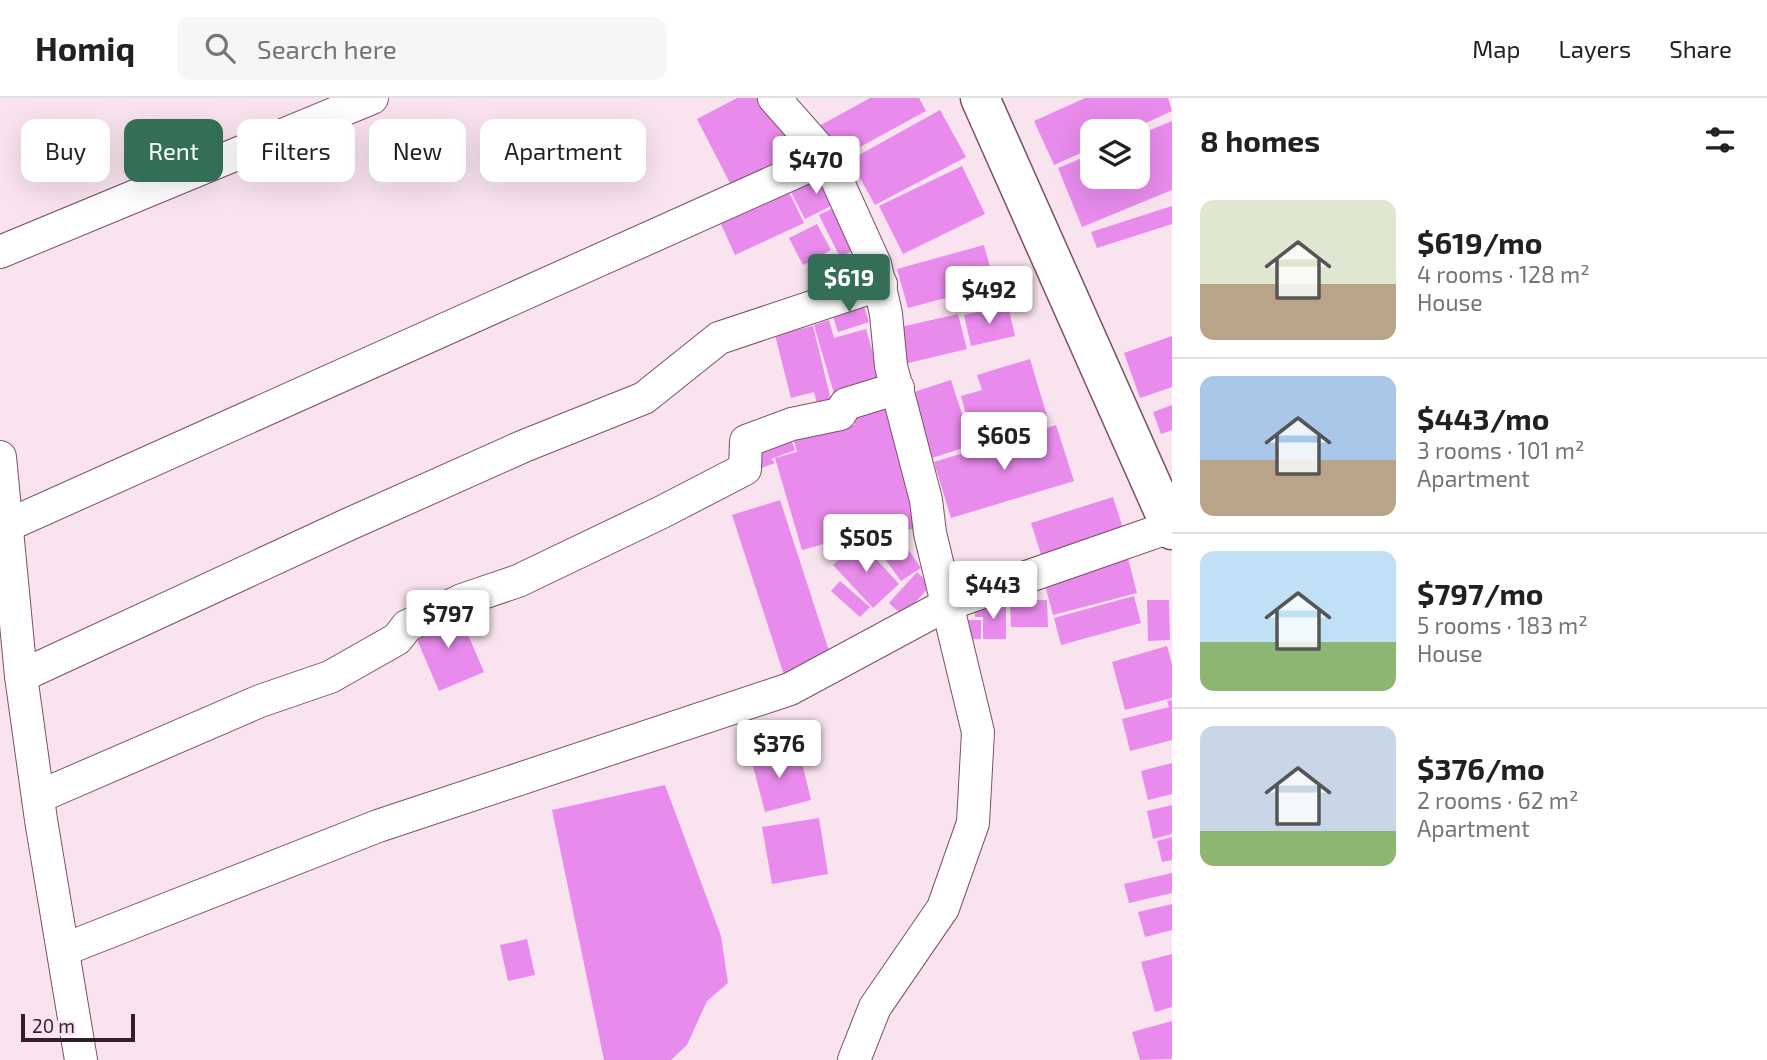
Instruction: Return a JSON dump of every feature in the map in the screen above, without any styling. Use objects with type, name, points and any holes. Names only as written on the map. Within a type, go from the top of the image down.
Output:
[{"type":"main road","points":[[981,98],[1171,529]]},
{"type":"street","points":[[0,252],[372,98]]},
{"type":"street","points":[[774,98],[827,159],[875,264],[881,284],[891,366],[926,500],[946,605],[978,733],[973,823],[943,908],[875,1007],[854,1060]]},
{"type":"street","points":[[6,526],[827,159]]},
{"type":"street","points":[[21,676],[524,446],[644,398],[719,338],[881,284]]},
{"type":"street","points":[[38,797],[260,701],[330,677],[397,639],[407,626],[462,600],[518,581],[662,512],[745,469],[746,441],[792,424],[840,414],[846,404],[898,388]]},
{"type":"street","points":[[0,457],[6,526],[8,645],[21,676],[81,1060]]},
{"type":"street","points":[[63,950],[377,825],[790,689],[946,605],[1171,529]]},
{"type":"building","points":[[737,98],[765,98],[809,155],[735,193],[697,119]]},
{"type":"building","points":[[870,98],[919,98],[926,111],[838,159],[819,126]]},
{"type":"building","points":[[1085,98],[1168,98],[1172,111],[1150,121],[1080,119],[1080,153],[1054,165],[1034,121]]},
{"type":"building","points":[[940,110],[966,157],[875,205],[850,160]]},
{"type":"building","points":[[1172,121],[1172,190],[1082,227],[1058,168],[1080,159],[1080,189],[1150,189],[1150,130]]},
{"type":"building","points":[[962,166],[985,214],[903,254],[879,206]]},
{"type":"building","points":[[828,174],[841,201],[805,219],[791,192]]},
{"type":"building","points":[[788,190],[804,223],[735,255],[720,222]]},
{"type":"building","points":[[843,203],[864,245],[840,257],[819,215]]},
{"type":"building","points":[[1172,206],[1172,224],[1097,248],[1091,232]]},
{"type":"building","points":[[817,224],[831,250],[803,265],[789,238]]},
{"type":"building","points":[[984,245],[995,285],[908,308],[897,269]]},
{"type":"building","points":[[868,258],[876,279],[851,288],[843,266]]},
{"type":"building","points":[[839,261],[846,281],[829,287],[822,267]]},
{"type":"building","points":[[861,297],[869,322],[838,332],[830,307]]},
{"type":"building","points":[[1008,305],[1015,336],[971,346],[964,315]]},
{"type":"building","points":[[958,314],[967,349],[900,365],[892,329]]},
{"type":"building","points":[[829,320],[834,338],[866,329],[884,391],[837,404],[814,325]]},
{"type":"building","points":[[813,326],[833,408],[819,412],[814,392],[791,398],[775,335]]},
{"type":"building","points":[[1172,336],[1172,387],[1140,398],[1124,353]]},
{"type":"building","points":[[1030,359],[1047,416],[973,439],[961,396],[982,390],[977,375]]},
{"type":"building","points":[[951,380],[972,445],[926,460],[905,395]]},
{"type":"building","points":[[887,397],[923,526],[901,532],[899,523],[802,550],[775,458],[797,452],[792,433],[855,425],[850,407]]},
{"type":"building","points":[[1172,405],[1172,430],[1161,434],[1153,412]]},
{"type":"building","points":[[1056,425],[1074,481],[951,518],[934,462]]},
{"type":"building","points":[[787,429],[795,450],[771,459],[775,463],[756,470],[747,445]]},
{"type":"building","points":[[1113,497],[1126,538],[1044,564],[1031,523]]},
{"type":"building","points":[[780,500],[832,660],[784,675],[732,515]]},
{"type":"building","points":[[900,538],[921,568],[901,581],[880,552]]},
{"type":"building","points":[[860,541],[899,584],[873,608],[833,565]]},
{"type":"building","points":[[1126,551],[1137,593],[1053,615],[1042,574]]},
{"type":"building","points":[[917,572],[931,585],[903,616],[889,603]]},
{"type":"building","points":[[840,581],[870,607],[860,617],[831,591]]},
{"type":"building","points":[[1134,596],[1141,623],[1061,645],[1054,618]]},
{"type":"building","points":[[1010,600],[1047,600],[1048,627],[1011,627]]},
{"type":"building","points":[[1147,600],[1169,600],[1170,640],[1148,641]]},
{"type":"building","points":[[975,605],[1006,605],[1006,639],[983,639],[983,617],[975,617]]},
{"type":"building","points":[[457,609],[484,672],[439,691],[412,628]]},
{"type":"building","points":[[959,620],[981,620],[981,639],[959,639]]},
{"type":"building","points":[[1167,646],[1172,664],[1172,698],[1125,710],[1112,662]]},
{"type":"building","points":[[1172,700],[1172,740],[1130,751],[1122,719],[1169,707],[1167,701]]},
{"type":"building","points":[[773,746],[778,764],[801,758],[811,800],[765,812],[749,751]]},
{"type":"building","points":[[1172,763],[1172,794],[1148,800],[1141,771]]},
{"type":"building","points":[[665,785],[721,936],[728,983],[707,1001],[687,1045],[671,1060],[604,1060],[552,810]]},
{"type":"building","points":[[1172,805],[1172,834],[1153,839],[1147,811]]},
{"type":"building","points":[[819,818],[828,874],[772,884],[762,827]]},
{"type":"building","points":[[1172,837],[1172,860],[1162,862],[1157,841]]},
{"type":"building","points":[[1172,873],[1172,893],[1129,903],[1124,884]]},
{"type":"building","points":[[1172,904],[1172,930],[1145,937],[1138,912]]},
{"type":"building","points":[[527,939],[535,975],[508,981],[500,945]]},
{"type":"building","points":[[1172,954],[1172,1007],[1155,1012],[1141,962]]},
{"type":"building","points":[[1172,1021],[1172,1059],[1140,1060],[1132,1032]]}]
